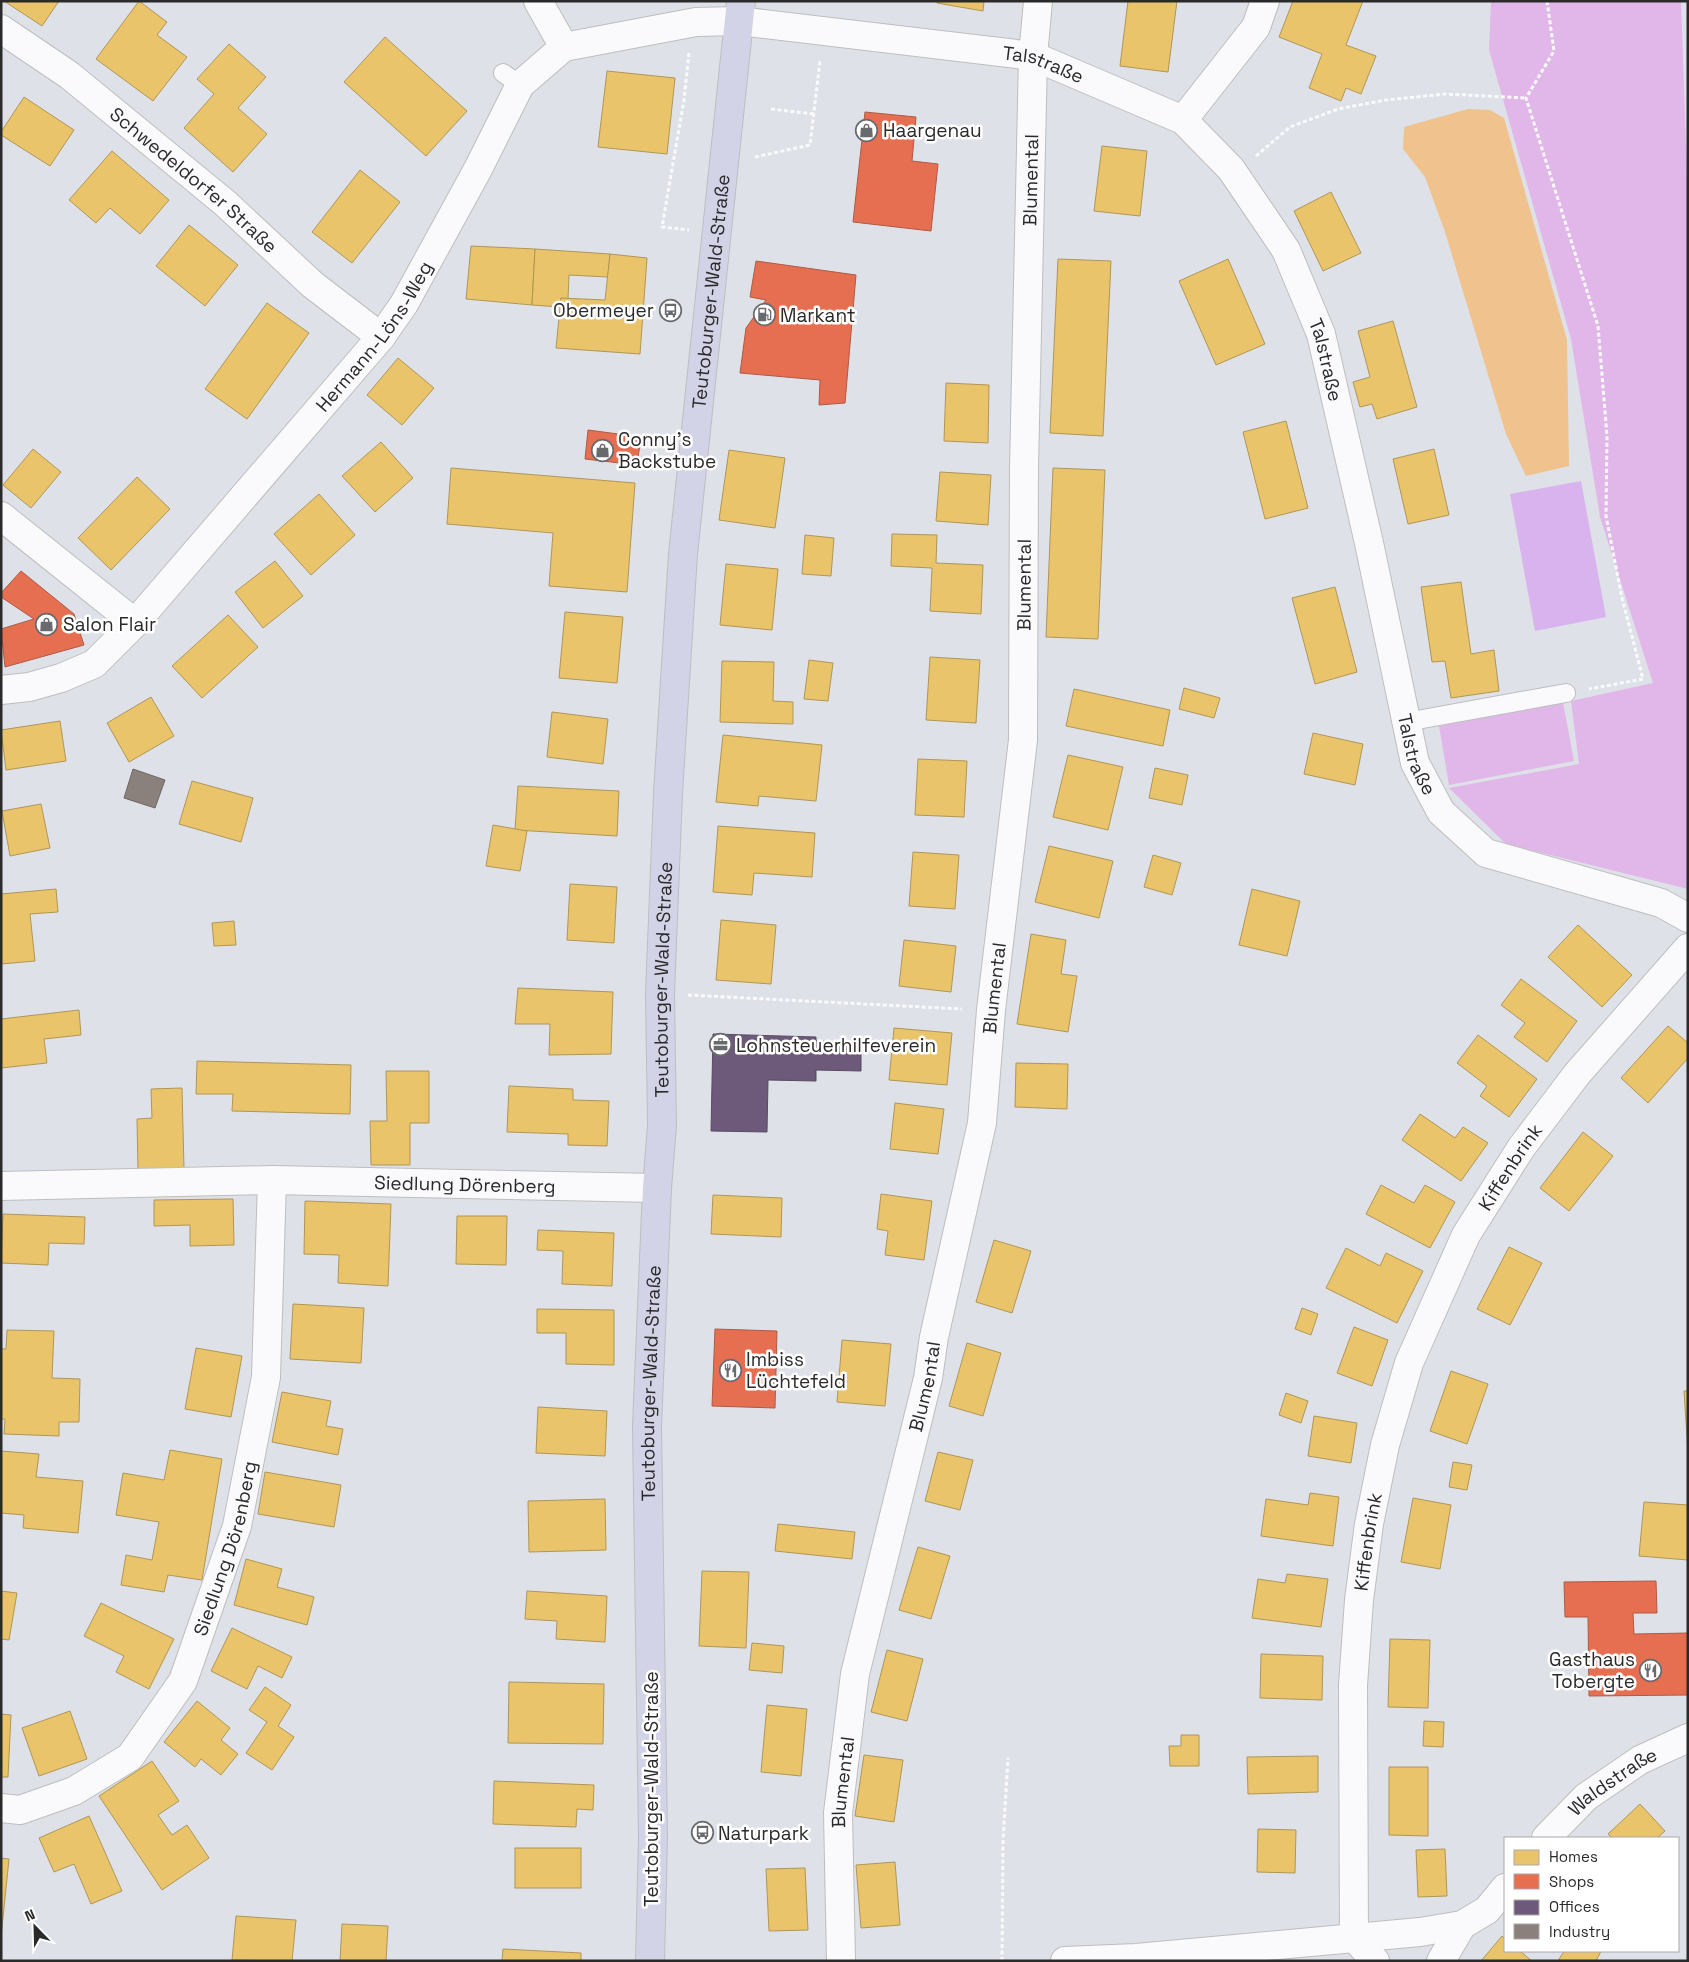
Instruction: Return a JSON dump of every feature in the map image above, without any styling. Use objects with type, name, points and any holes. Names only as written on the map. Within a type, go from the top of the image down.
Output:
[{"type":"main road","name":"Teutoburger-Wald-Straße","points":[[650,1961],[653,1837],[647,1426],[657,1188],[662,1126],[660,993],[668,793],[683,554],[740,11]]},
{"type":"street","points":[[538,1],[564,47],[696,22],[740,11]]},
{"type":"street","name":"Blumental","points":[[842,1961],[838,1813],[855,1674],[928,1378],[934,1337],[982,1123],[991,1010],[1023,740],[1024,468],[1033,56],[1038,1]]},
{"type":"street","points":[[1183,120],[1256,27],[1265,1]]},
{"type":"street","name":"Talstraße","points":[[740,11],[824,30],[1033,56],[1183,120],[1235,174],[1286,250],[1321,334],[1369,543],[1415,764],[1441,812],[1486,854],[1661,903],[1688,918]]},
{"type":"street","name":"Schwedeldorfer Straße","points":[[1,29],[76,82],[225,203],[313,285],[381,337]]},
{"type":"street","name":"Hermann-Löns-Weg","points":[[1,690],[29,687],[61,678],[94,664],[135,623],[381,337],[404,304],[478,169],[511,79],[564,47]]},
{"type":"street","points":[[1,516],[135,623]]},
{"type":"street","name":"Kiffenbrink","points":[[1354,1937],[1354,1684],[1359,1600],[1369,1524],[1385,1445],[1409,1364],[1466,1235],[1520,1148],[1577,1074],[1688,948]]},
{"type":"street","name":"Siedlung Dörenberg","points":[[1,1808],[20,1810],[74,1791],[130,1757],[183,1681],[237,1526],[266,1377],[272,1180]]},
{"type":"street","name":"Siedlung Dörenberg","points":[[1,1186],[272,1180],[657,1188]]},
{"type":"street","name":"Waldstraße","points":[[1547,1837],[1586,1797],[1640,1760],[1688,1738]]},
{"type":"street","points":[[1064,1961],[1136,1958],[1420,1932],[1462,1925],[1487,1910],[1504,1889]]},
{"type":"street","points":[[1441,1961],[1462,1925]]},
{"type":"street","points":[[1354,1937],[1374,1961]]},
{"type":"lane","points":[[1406,722],[1566,693]]},
{"type":"path","points":[[1547,1],[1554,51],[1526,98],[1598,326],[1607,436],[1606,516],[1622,598],[1642,679],[1566,693]]},
{"type":"path","points":[[724,164],[810,145],[824,30]]},
{"type":"path","points":[[689,52],[684,100],[662,227],[717,234]]},
{"type":"path","points":[[1235,174],[1290,127],[1338,109],[1386,100],[1445,94],[1526,98]]},
{"type":"path","points":[[771,109],[814,114]]},
{"type":"path","points":[[660,993],[991,1010]]},
{"type":"path","points":[[1002,1961],[1003,1841],[1008,1758]]},
{"type":"shaded area","points":[[1491,1],[1681,1],[1688,205],[1688,889],[1506,844],[1449,788],[1579,764],[1571,701],[1653,683],[1600,517],[1571,339],[1489,50]]},
{"type":"shaded area","points":[[1468,109],[1490,110],[1504,118],[1567,340],[1569,466],[1526,476],[1506,434],[1445,232],[1425,177],[1403,149],[1404,127]]},
{"type":"shaded area","points":[[1581,481],[1606,617],[1535,631],[1510,494]]},
{"type":"shaded area","points":[[1563,703],[1574,761],[1449,785],[1439,726]]},
{"type":"building: Homes","points":[[4,1],[59,1],[42,26]]},
{"type":"building: Homes","points":[[139,1],[167,22],[157,35],[187,57],[153,101],[96,59]]},
{"type":"building: Homes","points":[[937,1],[984,1],[983,11],[937,3]]},
{"type":"building: Homes","points":[[1128,1],[1177,1],[1168,72],[1120,66]]},
{"type":"building: Homes","points":[[1293,1],[1363,1],[1346,45],[1376,56],[1361,94],[1346,88],[1341,101],[1309,88],[1322,54],[1279,37]]},
{"type":"building: Homes","points":[[385,37],[467,111],[426,156],[344,82]]},
{"type":"building: Homes","points":[[229,44],[266,77],[238,108],[267,134],[233,172],[184,128],[214,94],[197,79]]},
{"type":"building: Homes","points":[[607,71],[675,78],[667,154],[598,147]]},
{"type":"building: Homes","points":[[24,97],[74,130],[50,166],[1,135],[1,132]]},
{"type":"building: Homes","points":[[1102,146],[1147,151],[1140,216],[1094,211]]},
{"type":"building: Homes","points":[[112,151],[169,200],[140,234],[110,208],[96,223],[69,200]]},
{"type":"building: Homes","points":[[360,170],[400,202],[352,263],[312,232]]},
{"type":"building: Homes","points":[[1331,192],[1361,253],[1323,271],[1294,211]]},
{"type":"building: Homes","points":[[189,225],[238,265],[205,306],[156,266]]},
{"type":"building: Homes","points":[[471,246],[535,249],[532,305],[466,299]]},
{"type":"building: Homes","points":[[535,249],[610,254],[608,277],[569,275],[568,299],[561,298],[560,307],[532,305]]},
{"type":"building: Homes","points":[[610,254],[647,258],[640,354],[556,348],[561,298],[605,300]]},
{"type":"building: Homes","points":[[1058,259],[1111,261],[1103,436],[1050,433]]},
{"type":"building: Homes","points":[[1228,259],[1265,344],[1216,365],[1179,281]]},
{"type":"building: Homes","points":[[267,303],[309,333],[247,419],[205,389]]},
{"type":"building: Homes","points":[[1393,321],[1417,407],[1377,419],[1372,404],[1360,407],[1353,382],[1370,377],[1358,331]]},
{"type":"building: Homes","points":[[398,358],[434,388],[402,425],[367,395]]},
{"type":"building: Homes","points":[[946,383],[989,385],[988,443],[944,441]]},
{"type":"building: Homes","points":[[1286,421],[1308,508],[1265,519],[1243,432]]},
{"type":"building: Homes","points":[[381,442],[413,478],[375,512],[342,476]]},
{"type":"building: Homes","points":[[33,449],[61,472],[31,508],[3,485]]},
{"type":"building: Homes","points":[[1434,449],[1449,515],[1408,524],[1393,459]]},
{"type":"building: Homes","points":[[729,450],[785,458],[775,528],[719,520]]},
{"type":"building: Homes","points":[[451,468],[635,483],[627,592],[549,586],[553,533],[447,524]]},
{"type":"building: Homes","points":[[1053,468],[1105,470],[1098,639],[1046,637]]},
{"type":"building: Homes","points":[[940,472],[991,475],[988,525],[936,521]]},
{"type":"building: Homes","points":[[137,477],[170,509],[111,570],[78,538]]},
{"type":"building: Homes","points":[[319,494],[355,535],[311,575],[274,534]]},
{"type":"building: Homes","points":[[892,534],[937,535],[936,563],[983,565],[981,614],[930,611],[932,568],[891,566]]},
{"type":"building: Homes","points":[[805,535],[834,538],[831,576],[802,574]]},
{"type":"building: Homes","points":[[275,561],[303,596],[263,628],[235,592]]},
{"type":"building: Homes","points":[[726,564],[778,569],[772,630],[720,625]]},
{"type":"building: Homes","points":[[1461,582],[1471,654],[1494,650],[1499,691],[1451,698],[1445,661],[1432,662],[1421,587]]},
{"type":"building: Homes","points":[[1335,587],[1357,672],[1315,684],[1292,598]]},
{"type":"building: Homes","points":[[565,612],[623,617],[617,683],[559,678]]},
{"type":"building: Homes","points":[[228,615],[258,647],[202,698],[172,666]]},
{"type":"building: Homes","points":[[930,657],[980,660],[976,723],[926,720]]},
{"type":"building: Homes","points":[[809,660],[833,663],[828,701],[804,699]]},
{"type":"building: Homes","points":[[722,661],[774,662],[773,701],[793,702],[793,724],[720,722]]},
{"type":"building: Homes","points":[[1184,688],[1220,698],[1214,718],[1179,709]]},
{"type":"building: Homes","points":[[1074,689],[1170,710],[1163,746],[1066,726]]},
{"type":"building: Homes","points":[[151,697],[174,736],[129,762],[107,723]]},
{"type":"building: Homes","points":[[552,712],[608,719],[603,764],[547,757]]},
{"type":"building: Homes","points":[[60,721],[66,761],[6,770],[1,730]]},
{"type":"building: Homes","points":[[1313,733],[1363,744],[1355,785],[1304,774]]},
{"type":"building: Homes","points":[[723,735],[822,745],[816,801],[759,796],[758,806],[716,802]]},
{"type":"building: Homes","points":[[1068,755],[1123,767],[1108,830],[1053,817]]},
{"type":"building: Homes","points":[[918,759],[967,761],[964,817],[915,815]]},
{"type":"building: Homes","points":[[1155,768],[1188,775],[1182,805],[1149,798]]},
{"type":"building: Homes","points":[[192,781],[253,798],[241,842],[179,824]]},
{"type":"building: Homes","points":[[518,786],[619,791],[617,836],[515,830]]},
{"type":"building: Homes","points":[[41,804],[50,848],[10,856],[2,811]]},
{"type":"building: Homes","points":[[493,825],[527,831],[520,871],[486,866]]},
{"type":"building: Homes","points":[[718,826],[815,833],[812,877],[754,873],[752,895],[713,892]]},
{"type":"building: Homes","points":[[1049,846],[1113,861],[1099,918],[1035,902]]},
{"type":"building: Homes","points":[[913,852],[959,855],[955,909],[909,906]]},
{"type":"building: Homes","points":[[1153,855],[1181,863],[1172,895],[1144,887]]},
{"type":"building: Homes","points":[[570,884],[617,887],[614,943],[567,940]]},
{"type":"building: Homes","points":[[56,889],[58,912],[30,914],[35,961],[1,964],[1,894]]},
{"type":"building: Homes","points":[[1252,889],[1300,901],[1287,956],[1239,945]]},
{"type":"building: Homes","points":[[721,920],[776,925],[771,984],[716,980]]},
{"type":"building: Homes","points":[[234,921],[236,945],[214,946],[212,923]]},
{"type":"building: Homes","points":[[1578,925],[1632,975],[1602,1007],[1548,957]]},
{"type":"building: Homes","points":[[1031,934],[1066,940],[1061,974],[1077,976],[1068,1032],[1017,1024]]},
{"type":"building: Homes","points":[[904,940],[956,946],[951,992],[899,986]]},
{"type":"building: Homes","points":[[1521,979],[1577,1021],[1547,1062],[1514,1037],[1525,1023],[1501,1005]]},
{"type":"building: Homes","points":[[518,988],[613,992],[611,1054],[549,1055],[550,1024],[515,1024]]},
{"type":"building: Homes","points":[[79,1010],[81,1035],[44,1039],[47,1063],[1,1068],[1,1019]]},
{"type":"building: Homes","points":[[1668,1026],[1688,1043],[1688,1058],[1648,1103],[1621,1078]]},
{"type":"building: Homes","points":[[894,1028],[952,1033],[947,1085],[889,1080]]},
{"type":"building: Homes","points":[[1478,1035],[1537,1079],[1509,1117],[1480,1096],[1487,1086],[1457,1063]]},
{"type":"building: Homes","points":[[197,1061],[351,1065],[350,1114],[232,1111],[233,1094],[196,1094]]},
{"type":"building: Homes","points":[[1016,1063],[1068,1064],[1067,1109],[1015,1107]]},
{"type":"building: Homes","points":[[386,1071],[429,1071],[429,1123],[410,1123],[410,1165],[371,1165],[370,1121],[387,1121]]},
{"type":"building: Homes","points":[[509,1086],[573,1089],[573,1100],[609,1101],[607,1146],[568,1145],[568,1134],[507,1132]]},
{"type":"building: Homes","points":[[182,1088],[184,1169],[138,1170],[137,1119],[152,1118],[151,1089]]},
{"type":"building: Homes","points":[[895,1103],[944,1109],[938,1154],[890,1149]]},
{"type":"building: Homes","points":[[1420,1114],[1455,1138],[1463,1127],[1488,1143],[1461,1181],[1402,1140]]},
{"type":"building: Homes","points":[[1583,1132],[1613,1156],[1569,1211],[1540,1188]]},
{"type":"building: Homes","points":[[1381,1185],[1414,1203],[1425,1185],[1455,1202],[1430,1248],[1366,1214]]},
{"type":"building: Homes","points":[[881,1194],[932,1201],[924,1260],[885,1255],[888,1231],[877,1229]]},
{"type":"building: Homes","points":[[713,1195],[782,1198],[781,1237],[711,1234]]},
{"type":"building: Homes","points":[[233,1199],[234,1245],[190,1246],[190,1225],[154,1226],[154,1200]]},
{"type":"building: Homes","points":[[305,1201],[391,1204],[388,1286],[338,1283],[339,1255],[304,1254]]},
{"type":"building: Homes","points":[[3,1214],[85,1217],[84,1244],[49,1243],[48,1265],[1,1263]]},
{"type":"building: Homes","points":[[457,1216],[507,1216],[506,1265],[456,1264]]},
{"type":"building: Homes","points":[[538,1230],[614,1233],[612,1286],[562,1284],[563,1251],[537,1250]]},
{"type":"building: Homes","points":[[994,1240],[1031,1251],[1012,1313],[976,1302]]},
{"type":"building: Homes","points":[[1509,1247],[1542,1263],[1510,1325],[1477,1309]]},
{"type":"building: Homes","points":[[1346,1248],[1380,1266],[1386,1253],[1423,1271],[1397,1323],[1326,1288]]},
{"type":"building: Homes","points":[[293,1304],[364,1308],[361,1363],[290,1359]]},
{"type":"building: Homes","points":[[1302,1308],[1318,1314],[1311,1335],[1295,1329]]},
{"type":"building: Homes","points":[[537,1309],[614,1310],[614,1365],[566,1364],[566,1333],[537,1333]]},
{"type":"building: Homes","points":[[1354,1327],[1388,1340],[1372,1386],[1337,1373]]},
{"type":"building: Homes","points":[[7,1330],[54,1331],[52,1378],[80,1379],[79,1422],[59,1422],[59,1436],[4,1434],[5,1419],[1,1419],[1,1349],[6,1349]]},
{"type":"building: Homes","points":[[842,1340],[891,1344],[885,1406],[837,1402]]},
{"type":"building: Homes","points":[[967,1343],[1001,1353],[983,1416],[949,1406]]},
{"type":"building: Homes","points":[[196,1348],[242,1356],[231,1417],[185,1409]]},
{"type":"building: Homes","points":[[1451,1371],[1488,1384],[1467,1444],[1430,1431]]},
{"type":"building: Homes","points":[[1684,1391],[1688,1391],[1688,1452]]},
{"type":"building: Homes","points":[[282,1392],[331,1401],[326,1426],[343,1429],[338,1455],[272,1442]]},
{"type":"building: Homes","points":[[1286,1393],[1308,1401],[1301,1423],[1279,1415]]},
{"type":"building: Homes","points":[[538,1407],[607,1411],[605,1456],[536,1453]]},
{"type":"building: Homes","points":[[1314,1416],[1357,1423],[1351,1463],[1308,1456]]},
{"type":"building: Homes","points":[[170,1450],[222,1459],[202,1580],[168,1575],[164,1592],[121,1585],[126,1555],[152,1560],[159,1522],[116,1515],[123,1473],[164,1480]]},
{"type":"building: Homes","points":[[1,1451],[39,1454],[36,1477],[83,1481],[78,1533],[23,1528],[24,1515],[1,1513]]},
{"type":"building: Homes","points":[[938,1452],[973,1460],[960,1510],[925,1501]]},
{"type":"building: Homes","points":[[1453,1462],[1472,1465],[1467,1490],[1449,1487]]},
{"type":"building: Homes","points":[[265,1472],[341,1485],[334,1527],[258,1514]]},
{"type":"building: Homes","points":[[1310,1493],[1339,1497],[1333,1546],[1261,1536],[1266,1499],[1308,1505]]},
{"type":"building: Homes","points":[[1413,1498],[1451,1505],[1440,1569],[1401,1562]]},
{"type":"building: Homes","points":[[605,1499],[606,1550],[529,1552],[528,1501]]},
{"type":"building: Homes","points":[[1644,1502],[1688,1505],[1688,1560],[1639,1556]]},
{"type":"building: Homes","points":[[778,1524],[855,1532],[852,1559],[775,1551]]},
{"type":"building: Homes","points":[[918,1547],[950,1556],[931,1619],[899,1610]]},
{"type":"building: Homes","points":[[246,1559],[282,1569],[277,1587],[314,1597],[307,1625],[234,1605]]},
{"type":"building: Homes","points":[[702,1571],[749,1572],[746,1648],[699,1646]]},
{"type":"building: Homes","points":[[1287,1574],[1328,1579],[1321,1627],[1252,1618],[1258,1579],[1285,1583]]},
{"type":"building: Homes","points":[[1,1591],[17,1593],[9,1640],[1,1639]]},
{"type":"building: Homes","points":[[527,1591],[607,1596],[605,1642],[556,1639],[557,1621],[525,1619]]},
{"type":"building: Homes","points":[[101,1603],[174,1639],[149,1689],[116,1672],[124,1656],[84,1636]]},
{"type":"building: Homes","points":[[232,1628],[292,1657],[282,1678],[258,1666],[247,1689],[211,1671]]},
{"type":"building: Homes","points":[[1390,1639],[1430,1640],[1428,1708],[1388,1707]]},
{"type":"building: Homes","points":[[752,1643],[784,1646],[782,1673],[749,1670]]},
{"type":"building: Homes","points":[[887,1650],[923,1659],[907,1721],[871,1712]]},
{"type":"building: Homes","points":[[1261,1654],[1323,1656],[1322,1700],[1260,1698]]},
{"type":"building: Homes","points":[[509,1682],[604,1684],[603,1744],[508,1743]]},
{"type":"building: Homes","points":[[265,1687],[291,1705],[278,1726],[294,1737],[272,1770],[246,1753],[267,1722],[249,1710]]},
{"type":"building: Homes","points":[[197,1701],[230,1728],[221,1740],[238,1754],[221,1775],[201,1759],[195,1767],[164,1742]]},
{"type":"building: Homes","points":[[767,1705],[807,1709],[801,1776],[761,1772]]},
{"type":"building: Homes","points":[[70,1711],[87,1759],[39,1776],[22,1728]]},
{"type":"building: Homes","points":[[1,1714],[11,1715],[8,1777],[1,1777]]},
{"type":"building: Homes","points":[[1424,1721],[1444,1722],[1443,1747],[1423,1746]]},
{"type":"building: Homes","points":[[1181,1735],[1199,1735],[1199,1766],[1170,1766],[1169,1746],[1181,1746]]},
{"type":"building: Homes","points":[[864,1755],[903,1760],[894,1822],[855,1816]]},
{"type":"building: Homes","points":[[1318,1756],[1318,1792],[1248,1794],[1247,1757]]},
{"type":"building: Homes","points":[[152,1761],[179,1801],[158,1815],[172,1835],[187,1825],[209,1858],[162,1890],[99,1796]]},
{"type":"building: Homes","points":[[1389,1767],[1428,1767],[1428,1836],[1389,1835]]},
{"type":"building: Homes","points":[[494,1781],[594,1785],[593,1810],[577,1809],[576,1827],[493,1824]]},
{"type":"building: Homes","points":[[1640,1804],[1665,1831],[1658,1837],[1611,1837],[1608,1834]]},
{"type":"building: Homes","points":[[89,1816],[122,1891],[91,1904],[74,1864],[54,1872],[39,1838]]},
{"type":"building: Homes","points":[[1258,1829],[1296,1830],[1295,1873],[1257,1872]]},
{"type":"building: Homes","points":[[515,1848],[581,1848],[581,1888],[515,1888]]},
{"type":"building: Homes","points":[[1445,1849],[1447,1896],[1418,1897],[1416,1850]]},
{"type":"building: Homes","points":[[1,1858],[9,1859],[1,1937]]},
{"type":"building: Homes","points":[[895,1862],[900,1925],[861,1928],[856,1865]]},
{"type":"building: Homes","points":[[805,1868],[808,1930],[769,1931],[766,1869]]},
{"type":"building: Homes","points":[[236,1916],[296,1920],[292,1961],[232,1960]]},
{"type":"building: Homes","points":[[342,1924],[388,1926],[386,1961],[340,1961]]},
{"type":"building: Homes","points":[[1502,1936],[1504,1938],[1504,1952],[1521,1952],[1532,1961],[1481,1961]]},
{"type":"building: Homes","points":[[503,1949],[581,1953],[581,1961],[502,1961]]},
{"type":"building: Homes","points":[[1563,1952],[1600,1952],[1596,1961],[1558,1961]]},
{"type":"building: Shops","points":[[865,112],[916,117],[912,161],[938,164],[931,231],[853,222]]},
{"type":"building: Shops","points":[[756,261],[856,275],[845,403],[819,405],[820,380],[740,373],[746,328],[766,300],[750,297]]},
{"type":"building: Shops","points":[[588,430],[641,437],[637,465],[585,459]]},
{"type":"building: Shops","name":"Salon Flair","points":[[21,571],[74,614],[84,645],[5,667],[1,629],[34,619],[1,597],[1,593]]},
{"type":"building: Shops","points":[[715,1329],[777,1331],[775,1408],[712,1406]]},
{"type":"building: Shops","points":[[1656,1581],[1657,1613],[1633,1613],[1634,1634],[1688,1633],[1688,1695],[1589,1696],[1588,1617],[1565,1617],[1564,1582]]},
{"type":"building: Offices","points":[[713,1034],[816,1037],[816,1041],[861,1043],[861,1071],[816,1070],[816,1081],[768,1080],[767,1132],[711,1131]]},
{"type":"building: Industry","points":[[133,769],[165,780],[155,808],[124,798]]},
{"type":"place","name":"Haargenau","points":[[867,130]]},
{"type":"place","name":"Obermeyer","points":[[670,310]]},
{"type":"place","name":"Markant","points":[[764,315]]},
{"type":"place","name":"Conny's Backstube","points":[[602,450]]},
{"type":"place","name":"Salon Flair","points":[[47,624]]},
{"type":"place","name":"Lohnsteuerhilfeverein","points":[[720,1045]]},
{"type":"place","name":"Imbiss Lüchtefeld","points":[[730,1370]]},
{"type":"place","name":"Gasthaus Tobergte","points":[[1651,1670]]},
{"type":"place","name":"Naturpark","points":[[702,1833]]}]
